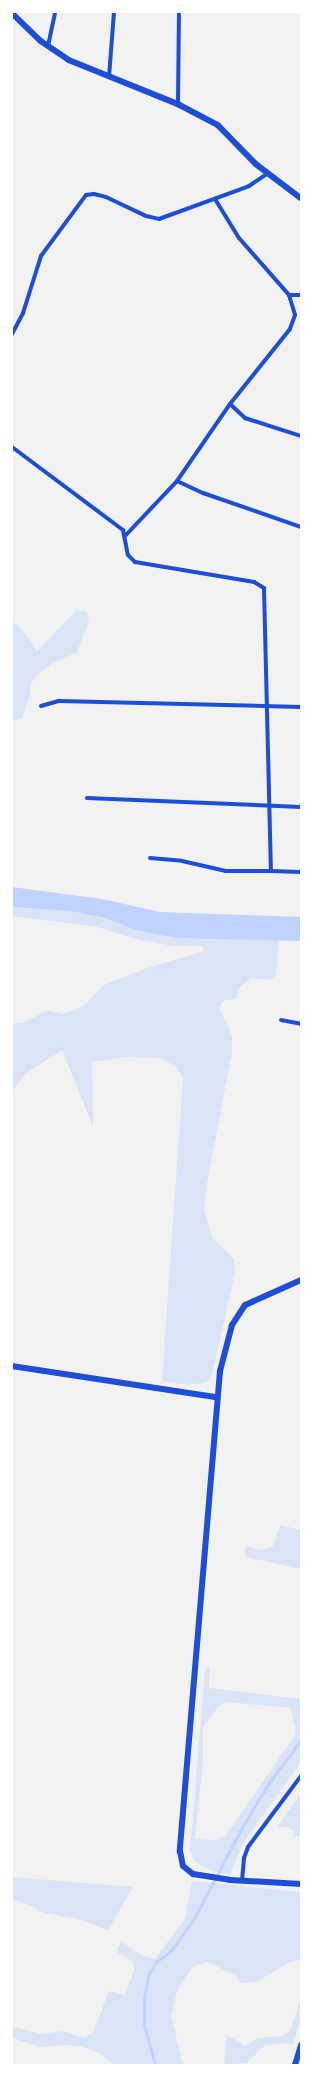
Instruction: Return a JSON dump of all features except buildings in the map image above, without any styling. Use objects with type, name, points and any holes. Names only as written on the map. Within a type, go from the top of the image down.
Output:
[{"type":"main road","points":[[301,1280],[251,1300],[238,1313],[225,1350],[216,1397],[197,1663],[180,1851],[183,1866],[187,1871],[205,1877],[242,1881],[301,1884]]},
{"type":"main road","points":[[295,2065],[301,2045]]},
{"type":"street","points":[[48,46],[55,12]]},
{"type":"street","points":[[109,77],[114,12]]},
{"type":"street","points":[[178,104],[179,12]]},
{"type":"street","points":[[12,13],[48,46],[69,60],[178,104],[218,125],[268,173],[301,198]]},
{"type":"street","points":[[12,334],[21,320],[41,256],[58,230],[86,195],[94,194],[106,197],[146,216],[159,219],[249,186],[268,173]]},
{"type":"street","points":[[125,536],[177,481],[230,404],[290,329],[295,315],[289,295],[239,238],[215,199]]},
{"type":"street","points":[[289,295],[301,295]]},
{"type":"street","points":[[230,404],[245,418],[301,436]]},
{"type":"street","points":[[12,447],[120,528],[125,536],[128,555],[135,562],[263,586],[265,591],[266,706],[271,872]]},
{"type":"street","points":[[177,481],[203,493],[301,527]]},
{"type":"street","points":[[40,706],[59,702],[301,707]]},
{"type":"street","points":[[86,798],[301,808]]},
{"type":"street","points":[[150,858],[182,861],[231,872],[301,872]]},
{"type":"street","points":[[281,1020],[301,1024]]},
{"type":"street","points":[[12,1366],[216,1397]]},
{"type":"street","points":[[242,1881],[244,1858],[248,1847],[301,1776]]},
{"type":"shaded area","points":[[77,610],[87,612],[89,622],[77,652],[53,663],[38,674],[30,685],[30,695],[22,718],[12,721],[12,621],[24,632],[37,651]]},
{"type":"shaded area","points":[[12,907],[70,911],[106,918],[135,930],[176,938],[279,940],[276,975],[270,980],[251,978],[240,987],[236,999],[225,1000],[219,1007],[232,1036],[232,1052],[207,1184],[204,1210],[213,1239],[234,1259],[235,1273],[212,1374],[207,1382],[188,1385],[162,1381],[183,1077],[175,1066],[160,1058],[126,1057],[92,1062],[93,1127],[62,1050],[25,1074],[12,1092],[12,1024],[23,1023],[47,1010],[63,1014],[75,1010],[87,1003],[104,985],[147,968],[204,951],[202,946],[173,946],[136,939],[97,927],[12,916]]},
{"type":"shaded area","points":[[280,1525],[301,1530],[301,1569],[246,1557],[244,1550],[248,1546],[260,1550],[273,1547]]},
{"type":"shaded area","points":[[210,1665],[209,1688],[301,1699],[301,1762],[242,1845],[230,1875],[213,1871],[202,1866],[194,1860],[190,1850],[205,1671]],"holes":[[[227,1702],[291,1708],[296,1734],[226,1835],[216,1840],[195,1839],[203,1761],[203,1727],[218,1707]]]},
{"type":"shaded area","points":[[301,1793],[301,1836],[293,1837],[294,1831],[290,1828],[278,1826]]},
{"type":"shaded area","points":[[12,1877],[133,1887],[108,1930],[78,1919],[40,1912],[34,1907],[12,1899]]},
{"type":"shaded area","points":[[192,1881],[301,1892],[301,1960],[290,1962],[256,1982],[241,1983],[235,1975],[208,1962],[193,1966],[177,1992],[171,2015],[183,2065],[114,2065],[101,2054],[84,2047],[68,2045],[40,2047],[12,2038],[12,2027],[43,2034],[63,2031],[84,2038],[93,2032],[109,1991],[125,1995],[134,1970],[133,1962],[118,1953],[118,1947],[122,1942],[143,1956],[155,1959],[185,1919]]},
{"type":"shaded area","points":[[301,1997],[301,2017],[293,2045],[283,2043],[264,2046],[247,2063],[224,2065],[227,2035],[245,2046],[258,2038],[283,2036],[290,2031]]},
{"type":"water","points":[[12,887],[102,899],[160,912],[301,917],[301,941],[176,938],[135,930],[106,918],[70,911],[12,907]]},
{"type":"waterway","points":[[155,2065],[144,2025],[144,1997],[149,1974],[156,1962],[172,1950],[196,1915],[244,1824],[269,1783],[301,1740]]}]
